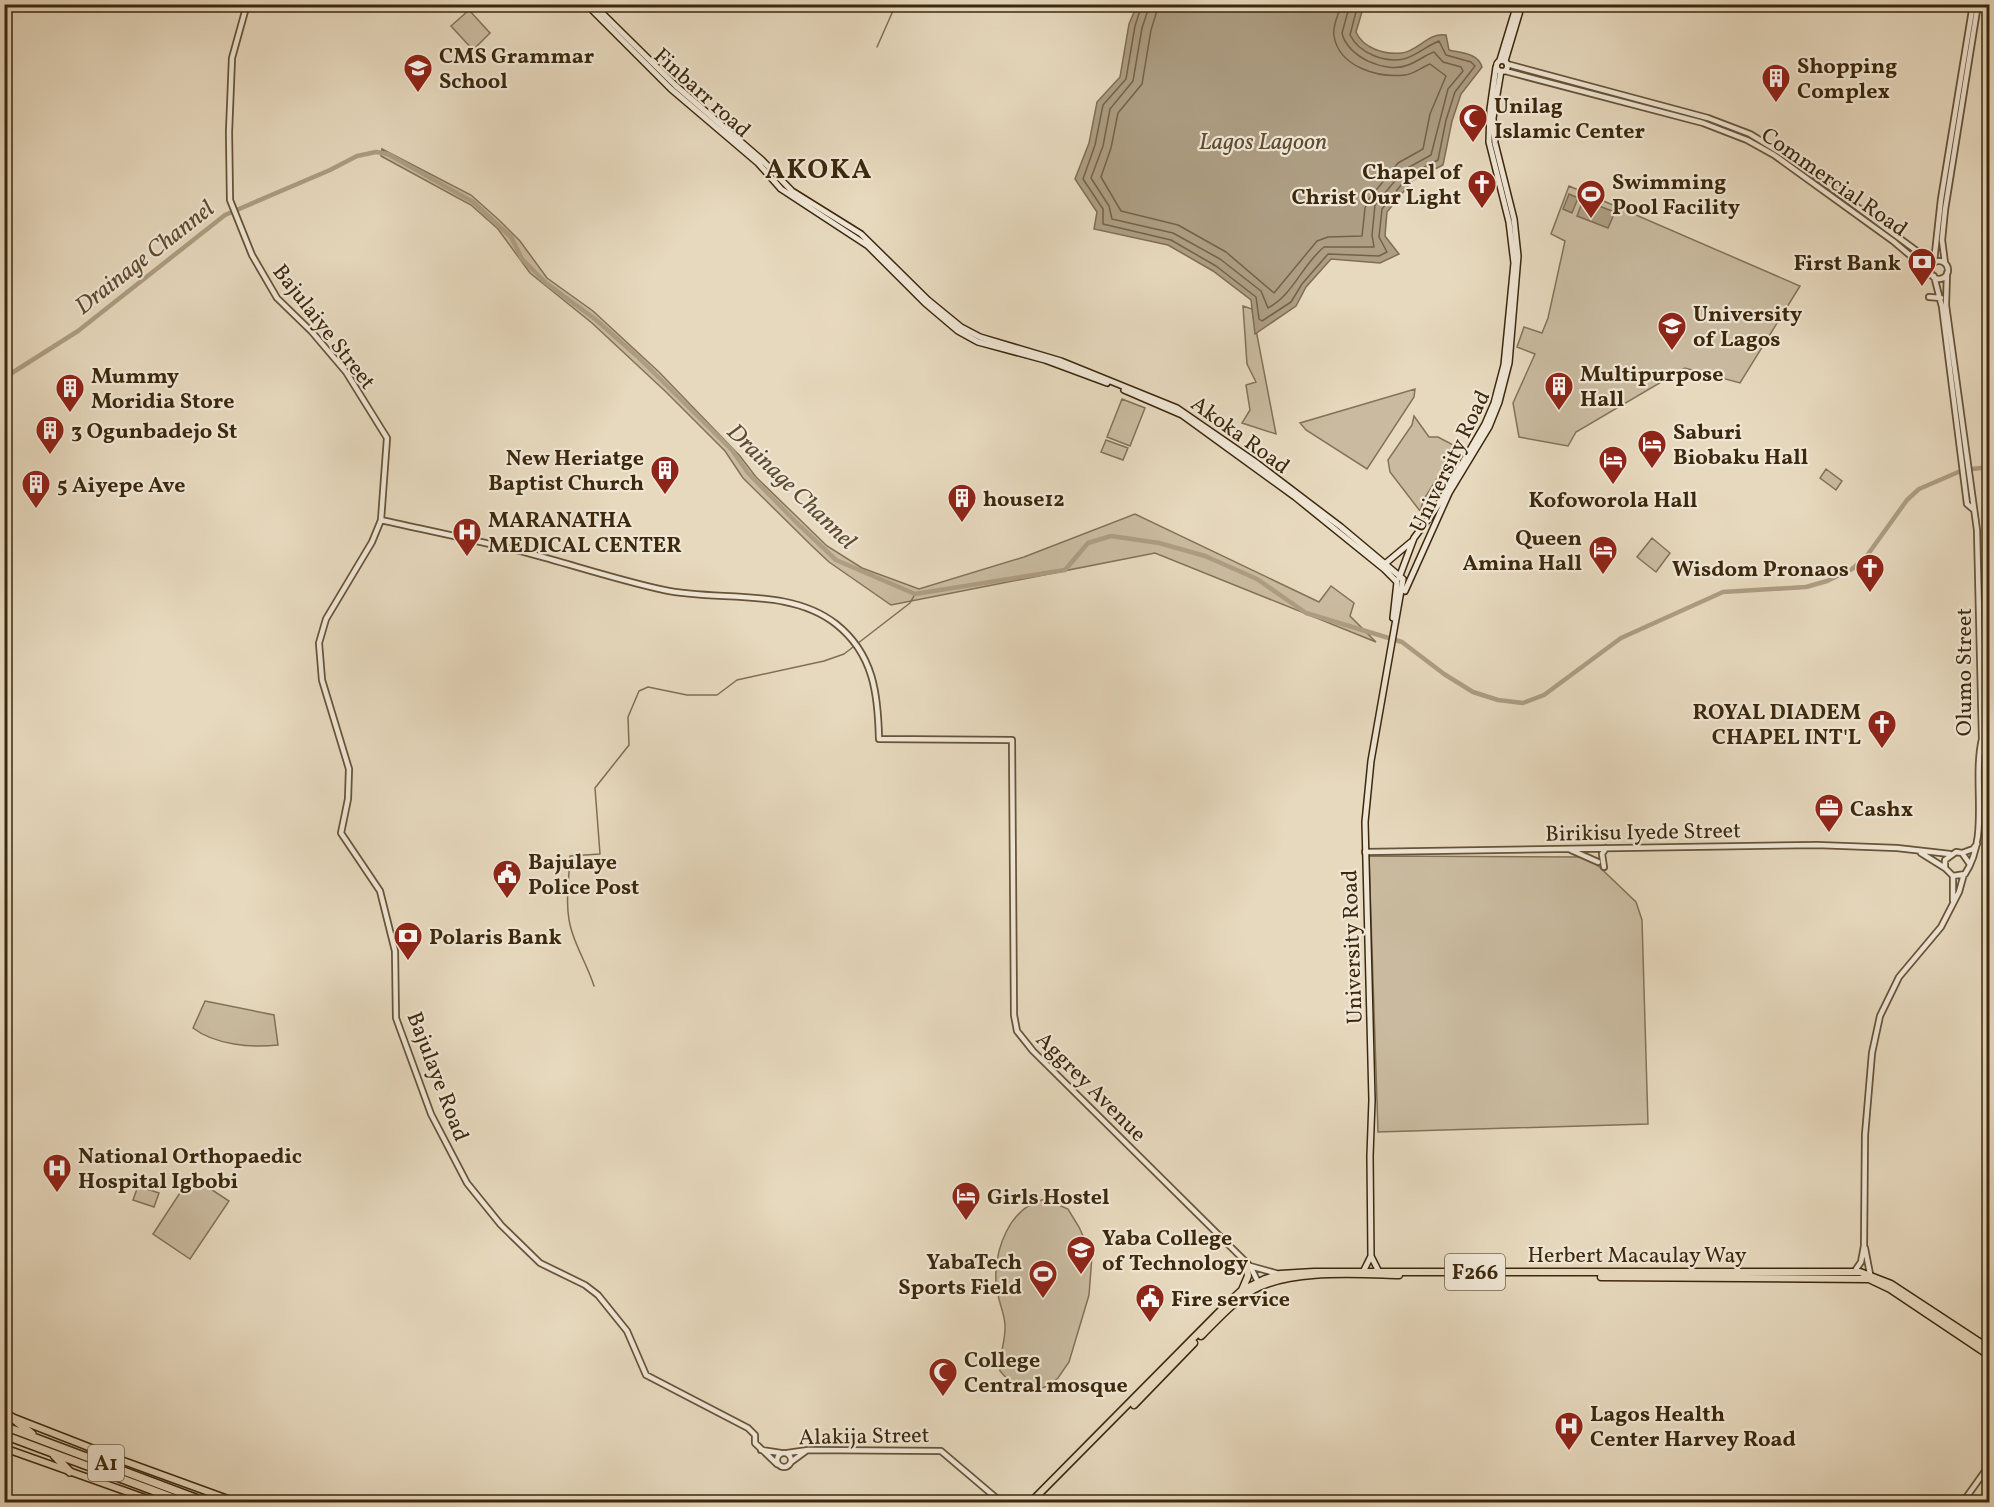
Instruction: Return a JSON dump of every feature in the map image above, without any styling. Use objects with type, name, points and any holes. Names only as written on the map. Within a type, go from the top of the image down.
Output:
[{"type":"highway","points":[[7,1415],[45,1441]]},
{"type":"highway","name":"A1","points":[[4,1426],[206,1503]]},
{"type":"highway","name":"A1","points":[[4,1435],[184,1503]]},
{"type":"highway","points":[[71,1450],[120,1460]]},
{"type":"highway","points":[[52,1453],[70,1472]]},
{"type":"main road","name":"Finbarr road","points":[[586,4],[646,61],[762,160],[792,191],[861,234],[928,300],[968,334],[979,339]]},
{"type":"main road","name":"Finbarr road","points":[[593,4],[646,61]]},
{"type":"main road","points":[[1501,70],[1517,4]]},
{"type":"main road","points":[[1501,70],[1522,4]]},
{"type":"main road","name":"University Road","points":[[1371,1256],[1372,1100],[1365,852],[1369,774],[1400,576],[1414,538],[1435,510],[1490,414],[1506,354],[1514,263],[1509,222],[1490,142],[1490,109],[1501,70]]},
{"type":"main road","name":"University Road","points":[[1398,613],[1416,562],[1430,537],[1449,493],[1489,426],[1501,395],[1509,363],[1518,256],[1514,219],[1495,143],[1493,118],[1501,70]]},
{"type":"main road","name":"Akoka Road","points":[[979,339],[1061,361],[1176,410],[1254,461],[1400,576]]},
{"type":"main road","points":[[1176,410],[1289,493],[1391,574],[1396,579],[1397,589]]},
{"type":"main road","points":[[1422,529],[1423,537],[1430,537]]},
{"type":"main road","points":[[1386,563],[1414,538]]},
{"type":"main road","points":[[1391,574],[1400,576],[1416,562]]},
{"type":"main road","points":[[1391,638],[1403,582],[1400,576]]},
{"type":"main road","points":[[1364,1270],[1371,1256]]},
{"type":"main road","points":[[1371,1256],[1378,1270]]},
{"type":"main road","points":[[1241,1291],[1248,1276],[1248,1264]]},
{"type":"main road","name":"Herbert Macaulay Way","points":[[1033,1502],[1241,1291],[1280,1274],[1364,1270],[1579,1273],[1854,1272],[1869,1274],[1891,1284],[1989,1349]]},
{"type":"main road","name":"Herbert Macaulay Way","points":[[1033,1502],[1237,1303],[1261,1286],[1286,1278],[1370,1275],[1864,1278],[1890,1289],[1989,1356]]},
{"type":"main road","points":[[7,1415],[236,1503]]},
{"type":"main road","points":[[4,1448],[156,1503]]},
{"type":"street","name":"Bajulaiye Street","points":[[247,4],[232,58],[229,132],[230,200],[263,276],[277,298],[312,332],[346,372],[387,438],[381,520],[372,542],[322,628],[319,664],[349,769],[348,799],[341,833],[380,891],[395,951],[396,977]]},
{"type":"street","points":[[1972,509],[1967,504],[1968,487],[1941,298],[1932,275],[1941,199],[1973,4]]},
{"type":"street","points":[[1965,465],[1946,305],[1947,273],[1942,240],[1978,4]]},
{"type":"street","name":"Commercial Road","points":[[1504,62],[1708,118],[1750,134],[1799,164],[1934,263]]},
{"type":"street","name":"Commercial Road","points":[[1501,70],[1703,123],[1747,140],[1774,155],[1893,241],[1932,275]]},
{"type":"street","points":[[1934,263],[1945,263]]},
{"type":"street","points":[[1932,275],[1942,278],[1947,273]]},
{"type":"street","points":[[1929,297],[1941,298]]},
{"type":"street","name":"Olumo Street","points":[[1968,487],[1973,502],[1972,509],[1977,530],[1980,600],[1978,640],[1982,739],[1978,756],[1977,844]]},
{"type":"street","name":"Aggrey Avenue","points":[[381,520],[520,551],[667,590],[791,605],[829,619],[858,650],[871,670],[877,687],[879,739],[1012,740],[1017,1031],[1077,1097],[1248,1264]]},
{"type":"street","points":[[1982,739],[1989,735]]},
{"type":"street","points":[[1953,904],[1953,876],[1945,868],[1945,860],[1950,854],[1962,853],[1977,844]]},
{"type":"street","points":[[1854,1272],[1861,1262],[1864,1246],[1865,1135],[1872,1053],[1884,1005],[1899,978],[1941,927],[1969,863],[1977,851],[1977,844]]},
{"type":"street","name":"Birikisu Iyede Street","points":[[1365,852],[1816,845],[1897,848],[1921,853],[1950,854]]},
{"type":"street","points":[[1604,867],[1602,854],[1607,847]]},
{"type":"street","points":[[1568,849],[1598,861]]},
{"type":"street","name":"Birikisu Iyede Street","points":[[1921,853],[1945,868]]},
{"type":"street","points":[[1962,853],[1969,863]]},
{"type":"street","points":[[1953,876],[1965,874]]},
{"type":"street","name":"Bajulaye Road","points":[[396,977],[396,1018],[431,1114],[467,1183],[501,1226],[540,1263],[585,1286],[598,1296],[627,1331],[646,1375],[748,1428],[755,1435],[755,1443],[777,1464]]},
{"type":"street","points":[[1864,1246],[1869,1274]]},
{"type":"street","points":[[1248,1264],[1280,1274]]},
{"type":"street","points":[[1248,1264],[1258,1282]]},
{"type":"street","name":"Alakija Street","points":[[761,1450],[781,1453]]},
{"type":"street","points":[[790,1463],[787,1453],[777,1456],[777,1464],[783,1467],[790,1463],[808,1450]]},
{"type":"street","name":"Alakija Street","points":[[787,1453],[808,1450],[941,1451],[1001,1503]]},
{"type":"street","points":[[1963,1503],[1989,1464]]},
{"type":"street","points":[[1022,1503],[1033,1502]]},
{"type":"shaded area","points":[[469,10],[490,33],[473,50],[451,26]]},
{"type":"shaded area","points":[[382,149],[471,195],[520,241],[547,278],[593,311],[659,372],[740,456],[756,477],[827,546],[862,568],[919,589],[1024,557],[1135,514],[1319,602],[1331,586],[1354,603],[1350,616],[1376,642],[1155,553],[891,605],[829,562],[813,547],[743,478],[725,451],[665,391],[592,323],[530,273],[498,229],[471,205],[381,156]]},
{"type":"shaded area","points":[[1569,186],[1800,286],[1740,383],[1685,368],[1576,432],[1568,446],[1519,437],[1513,403],[1535,354],[1517,347],[1524,327],[1542,333],[1548,318],[1565,241],[1551,234]]},
{"type":"shaded area","points":[[1243,306],[1252,309],[1276,434],[1242,423],[1250,410],[1246,385],[1256,382],[1247,364]]},
{"type":"shaded area","points":[[1415,389],[1414,397],[1367,469],[1306,430],[1300,423]]},
{"type":"shaded area","points":[[1122,399],[1145,408],[1130,446],[1107,437]]},
{"type":"shaded area","points":[[1414,416],[1429,437],[1438,437],[1457,447],[1424,499],[1420,511],[1390,472],[1388,460],[1412,425]]},
{"type":"shaded area","points":[[1106,440],[1128,448],[1123,460],[1101,452]]},
{"type":"shaded area","points":[[1826,469],[1842,481],[1836,490],[1820,478]]},
{"type":"shaded area","points":[[1652,538],[1670,553],[1656,572],[1637,557]]},
{"type":"shaded area","points":[[1369,856],[1589,857],[1636,902],[1642,920],[1648,1124],[1378,1132]]},
{"type":"shaded area","points":[[205,1001],[274,1015],[278,1045],[234,1044],[202,1034],[193,1028]]},
{"type":"shaded area","points":[[191,1176],[229,1201],[190,1259],[153,1234]]},
{"type":"shaded area","points":[[138,1186],[159,1193],[154,1207],[133,1200]]},
{"type":"shaded area","name":"YabaTech Sports Field","points":[[1045,1199],[1068,1209],[1079,1227],[1092,1256],[1089,1295],[1069,1362],[1058,1378],[1045,1387],[1030,1391],[1011,1383],[1000,1371],[1005,1325],[996,1284],[996,1271],[1001,1244],[1013,1220],[1032,1204]]},
{"type":"water","name":"Lagos Lagoon","points":[[1137,5],[1364,5],[1356,32],[1359,38],[1375,49],[1388,53],[1408,52],[1434,36],[1446,35],[1449,50],[1468,54],[1477,59],[1482,67],[1461,94],[1452,121],[1443,165],[1413,180],[1387,212],[1385,236],[1399,254],[1380,263],[1331,259],[1306,287],[1296,306],[1255,334],[1251,300],[1213,271],[1168,245],[1094,229],[1097,212],[1075,179],[1089,143],[1097,102],[1120,77],[1129,24]]},
{"type":"water","points":[[1569,194],[1578,198],[1572,213],[1563,209]]},
{"type":"water","points":[[1583,200],[1615,212],[1608,228],[1577,216]]},
{"type":"waterway","points":[[877,47],[896,4]]},
{"type":"waterway","name":"Drainage Channel","points":[[4,378],[78,331],[225,215],[357,156],[376,152],[388,154],[473,202],[511,237],[522,259],[546,283],[595,319],[637,356],[732,450],[748,473],[836,560],[915,594],[1065,570],[1088,543],[1111,536],[1159,543],[1205,556],[1257,579],[1306,613],[1402,642],[1444,674],[1473,692],[1498,700],[1523,703],[1544,695],[1621,638],[1723,592],[1806,587],[1827,581],[1852,569],[1866,557],[1907,500],[1919,489],[1963,470],[1990,467]]},
{"type":"waterway","points":[[594,986],[574,939],[568,914],[570,856],[600,854],[595,788],[629,745],[628,717],[639,691],[648,687],[687,695],[717,695],[737,680],[824,661],[844,654],[910,603],[915,594]]},
{"type":"place","name":"CMS Grammar School","points":[[418,94]]},
{"type":"place","name":"Shopping Complex","points":[[1776,104]]},
{"type":"place","name":"Unilag Islamic Center","points":[[1473,144]]},
{"type":"place","name":"Chapel of Christ Our Light","points":[[1482,210]]},
{"type":"place","name":"Swimming Pool Facility","points":[[1591,220]]},
{"type":"place","name":"First Bank","points":[[1922,288]]},
{"type":"place","name":"University of Lagos","points":[[1672,352]]},
{"type":"place","name":"Multipurpose Hall","points":[[1559,412]]},
{"type":"place","name":"Mummy Moridia Store","points":[[70,414]]},
{"type":"place","name":"3 Ogunbadejo St","points":[[50,456]]},
{"type":"place","name":"Saburi Biobaku Hall","points":[[1652,470]]},
{"type":"place","name":"Kofoworola Hall","points":[[1613,486]]},
{"type":"place","name":"New Heriatge Baptist Church","points":[[665,496]]},
{"type":"place","name":"5 Aiyepe Ave","points":[[36,510]]},
{"type":"place","name":"house12","points":[[962,524]]},
{"type":"place","name":"MARANATHA MEDICAL CENTER","points":[[467,558]]},
{"type":"place","name":"Queen Amina Hall","points":[[1603,576]]},
{"type":"place","name":"Wisdom Pronaos","points":[[1870,594]]},
{"type":"place","name":"ROYAL DIADEM CHAPEL INT'L","points":[[1882,750]]},
{"type":"place","name":"Cashx","points":[[1829,834]]},
{"type":"place","name":"Bajulaye Police Post","points":[[507,900]]},
{"type":"place","name":"Polaris Bank","points":[[408,962]]},
{"type":"place","name":"National Orthopaedic Hospital Igbobi","points":[[57,1194]]},
{"type":"place","name":"Girls Hostel","points":[[966,1222]]},
{"type":"place","name":"Yaba College of Technology","points":[[1081,1276]]},
{"type":"place","name":"YabaTech Sports Field","points":[[1043,1300]]},
{"type":"place","name":"Fire service","points":[[1150,1324]]},
{"type":"place","name":"College Central mosque","points":[[943,1398]]},
{"type":"place","name":"Lagos Health Center Harvey Road","points":[[1569,1452]]},
{"type":"district","name":"AKOKA","points":[[819,168]]}]
